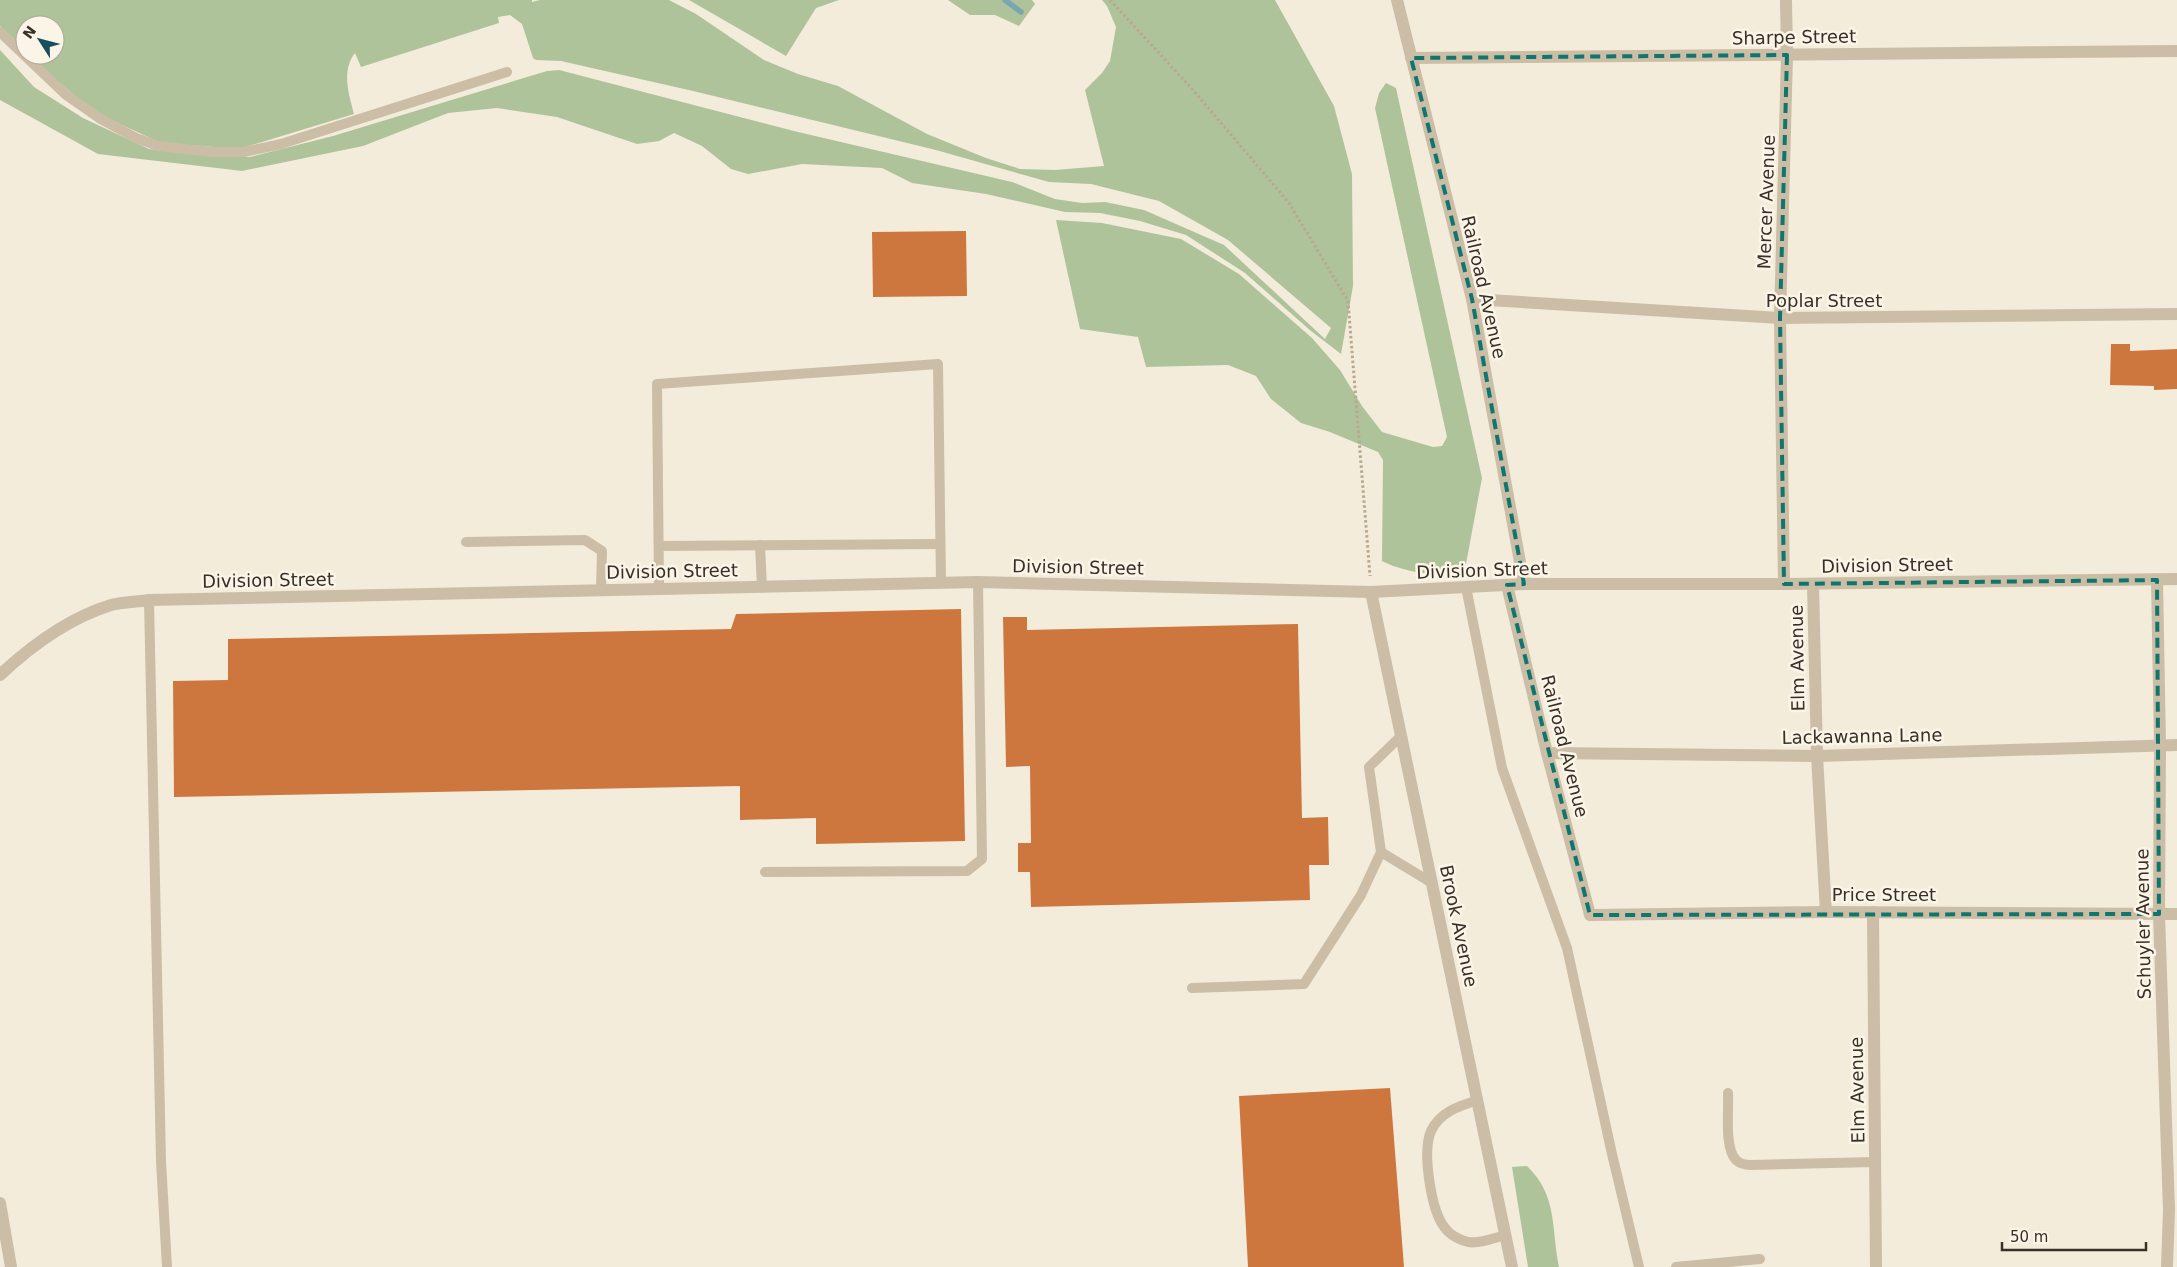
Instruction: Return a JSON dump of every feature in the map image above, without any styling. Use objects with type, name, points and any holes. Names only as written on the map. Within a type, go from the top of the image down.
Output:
[{"type":"street","name":"Railroad Avenue","points":[[1397,0],[1472,299],[1524,584]]},
{"type":"street","name":"Mercer Avenue","points":[[1784,584],[1780,318],[1787,55],[1786,0]]},
{"type":"street","name":"Sharpe Street","points":[[1411,58],[2177,51]]},
{"type":"street","name":"Poplar Street","points":[[1472,299],[1780,318],[2177,314]]},
{"type":"street","name":"Schuyler Avenue","points":[[2157,580],[2160,745],[2159,914],[2173,1210],[2167,1267]]},
{"type":"street","name":"Division Street","points":[[0,675],[26,651],[65,625],[112,605],[150,600],[978,582],[1371,592],[1524,584],[1813,584],[2177,580]]},
{"type":"street","name":"Elm Avenue","points":[[1813,584],[1817,756],[1826,912]]},
{"type":"street","name":"Railroad Avenue","points":[[1507,585],[1547,753],[1590,915]]},
{"type":"street","name":"Brook Avenue","points":[[1371,592],[1512,1267]]},
{"type":"street","name":"Lackawanna Lane","points":[[1547,753],[1817,756],[2177,745]]},
{"type":"street","name":"Price Street","points":[[1590,915],[1826,912],[2177,914]]},
{"type":"street","name":"Elm Avenue","points":[[1873,912],[1876,1267]]},
{"type":"street","points":[[0,1203],[11,1267]]},
{"type":"lane","points":[[0,32],[66,96],[98,118],[136,138],[158,146],[212,152],[244,152],[281,144],[507,72]]},
{"type":"lane","points":[[659,589],[657,384],[938,364],[941,583]]},
{"type":"lane","points":[[466,542],[585,540],[602,551],[601,590]]},
{"type":"lane","points":[[659,546],[940,544]]},
{"type":"lane","points":[[760,545],[762,587]]},
{"type":"lane","points":[[764,872],[967,871],[982,859],[978,582]]},
{"type":"lane","points":[[1466,587],[1502,768],[1567,948],[1639,1267]]},
{"type":"lane","points":[[150,600],[161,1160],[167,1267]]},
{"type":"lane","points":[[1192,988],[1304,984],[1361,894],[1381,852],[1369,768],[1401,736]]},
{"type":"lane","points":[[1381,852],[1432,883]]},
{"type":"lane","points":[[1728,1093],[1729,1144],[1735,1160],[1741,1164],[1751,1166],[1875,1162]]},
{"type":"lane","points":[[1478,1100],[1454,1107],[1439,1119],[1431,1131],[1427,1146],[1426,1165],[1439,1218],[1446,1230],[1468,1242],[1481,1242],[1506,1235]]},
{"type":"lane","points":[[1676,1267],[1760,1259]]},
{"type":"path","points":[[1110,0],[1193,90],[1289,203],[1348,301],[1371,592]]},
{"type":"highlighted area","points":[[1787,55],[1780,318],[1784,584],[2157,580],[2159,914],[1590,915],[1507,585],[1524,584],[1472,299],[1411,58]]},
{"type":"green space","points":[[0,0],[532,0],[532,2],[540,0],[669,0],[696,14],[764,60],[798,74],[838,86],[927,134],[986,158],[1020,169],[1055,170],[1104,166],[1085,90],[1102,73],[1110,61],[1116,27],[1107,6],[1102,0],[1275,0],[1334,106],[1352,174],[1353,286],[1341,354],[1311,331],[1245,273],[1186,235],[1140,221],[1100,213],[1065,212],[986,194],[912,183],[882,168],[802,164],[748,174],[731,169],[702,146],[674,133],[659,141],[637,144],[557,117],[497,108],[448,113],[363,146],[242,171],[98,154],[0,100],[0,50],[34,87],[83,118],[149,149],[222,157],[250,157],[333,136],[547,71],[559,70],[798,132],[1012,182],[1055,199],[1082,203],[1105,202],[1144,210],[1224,245],[1325,339],[1331,328],[1228,240],[1159,201],[1091,184],[1049,182],[936,150],[693,91],[561,61],[536,60],[533,58],[522,24],[510,15],[498,17],[499,23],[361,67],[355,53],[348,67],[347,75],[348,91],[354,114],[239,149],[161,143],[92,111],[39,65],[65,65],[65,15],[15,15],[15,42],[0,26]]},
{"type":"green space","points":[[689,0],[839,0],[816,8],[786,56]]},
{"type":"green space","points":[[948,0],[1032,0],[1035,4],[1019,26],[995,15],[970,15]]},
{"type":"green space","points":[[1386,83],[1396,88],[1482,478],[1466,564],[1459,570],[1449,573],[1437,574],[1413,571],[1382,561],[1383,460],[1378,452],[1330,432],[1301,423],[1271,399],[1256,376],[1228,365],[1146,367],[1138,337],[1080,329],[1056,220],[1102,223],[1181,239],[1239,274],[1312,338],[1340,370],[1362,406],[1382,432],[1433,447],[1442,446],[1447,437],[1375,108],[1379,93]]},
{"type":"green space","points":[[1527,1166],[1537,1177],[1549,1201],[1559,1267],[1528,1267],[1512,1167]]},
{"type":"building","points":[[966,231],[967,296],[873,297],[872,232]]},
{"type":"building","points":[[2111,344],[2130,344],[2130,351],[2177,349],[2177,389],[2154,390],[2154,386],[2110,385]]},
{"type":"building","points":[[961,609],[965,841],[816,844],[816,818],[740,820],[740,786],[174,797],[173,681],[228,680],[228,639],[731,629],[736,614]]},
{"type":"building","points":[[1003,617],[1027,617],[1027,630],[1298,624],[1302,818],[1328,817],[1329,865],[1309,865],[1310,900],[1031,907],[1030,872],[1018,872],[1018,843],[1031,843],[1030,766],[1006,767]]},
{"type":"building","points":[[1390,1088],[1404,1267],[1248,1267],[1239,1096]]},
{"type":"waterway","points":[[1005,0],[1021,12]]}]
